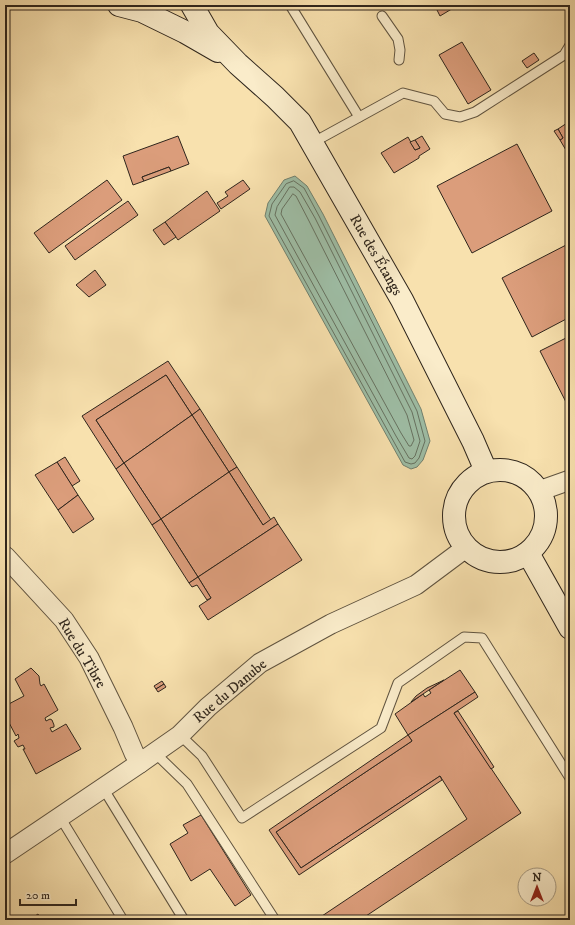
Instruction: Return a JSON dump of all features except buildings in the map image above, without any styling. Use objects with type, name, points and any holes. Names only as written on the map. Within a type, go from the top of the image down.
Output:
[{"type":"main road","name":"Rue des Étangs","points":[[118,5],[142,11],[185,32],[234,60]]},
{"type":"main road","name":"Rue des Étangs","points":[[192,5],[208,33],[234,60],[300,122],[402,300],[473,441],[486,471]]},
{"type":"main road","points":[[498,469],[512,471],[526,477],[539,491],[546,504],[547,521],[542,538],[528,553],[519,559],[506,562],[492,562],[479,558],[459,538],[454,523],[454,508],[460,494],[469,482],[486,471],[498,469]]},
{"type":"main road","points":[[528,553],[570,628]]},
{"type":"street","points":[[539,491],[570,480]]},
{"type":"street","name":"Rue du Danube","points":[[5,854],[180,735],[208,707],[260,663],[331,624],[416,585],[467,547]]},
{"type":"street","name":"Rue du Tibre","points":[[5,556],[64,620],[89,658],[134,753],[147,758]]},
{"type":"lane","points":[[290,5],[359,117]]},
{"type":"lane","points":[[382,16],[398,39],[400,50],[399,60]]},
{"type":"lane","points":[[312,143],[403,93],[434,101],[445,114],[460,117],[475,112],[564,55],[570,45]]},
{"type":"lane","points":[[180,735],[202,756],[242,818],[381,728],[398,683],[464,637],[482,638],[570,778]]},
{"type":"lane","points":[[147,758],[187,784],[275,920]]},
{"type":"lane","points":[[103,788],[184,920]]},
{"type":"lane","points":[[60,817],[123,920]]},
{"type":"water","points":[[295,176],[307,186],[323,214],[421,409],[430,441],[423,460],[417,467],[411,469],[403,465],[265,216],[268,203],[284,180]]}]
